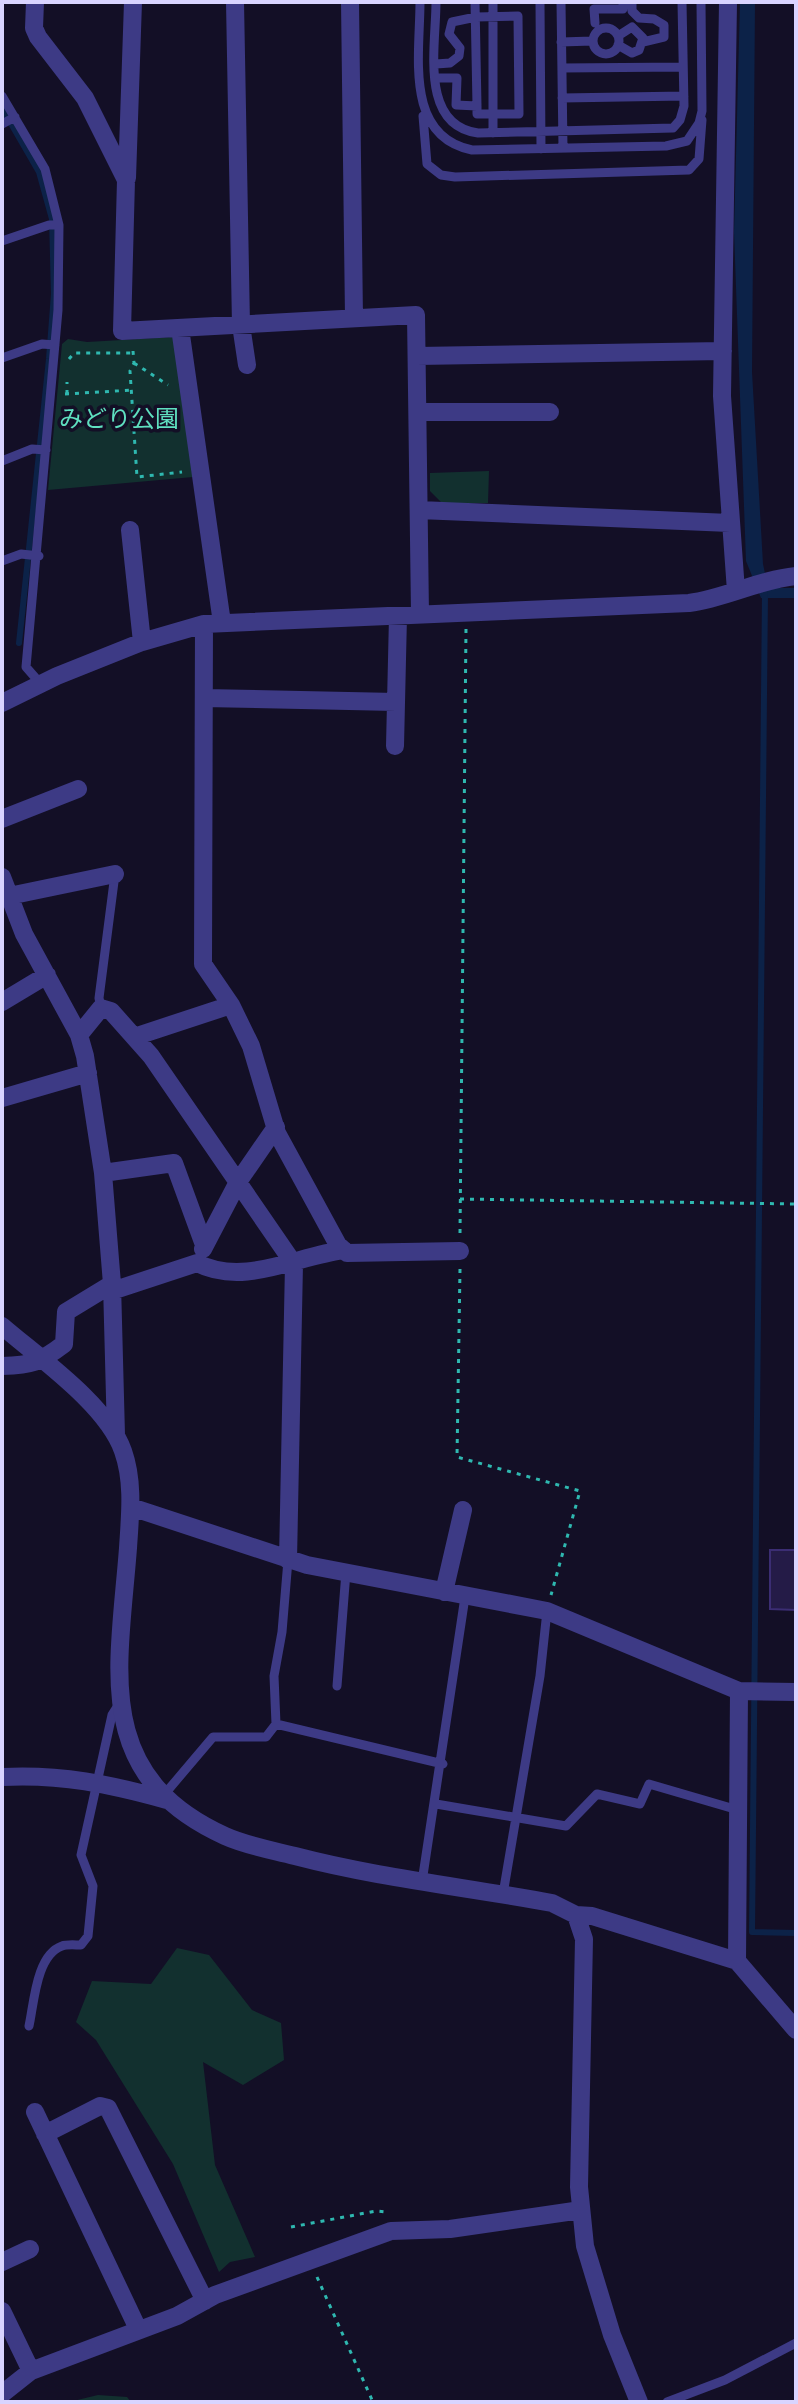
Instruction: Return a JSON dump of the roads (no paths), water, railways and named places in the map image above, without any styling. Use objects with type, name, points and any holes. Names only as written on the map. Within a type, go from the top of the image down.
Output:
[{"type":"street","points":[[35,2],[34,28],[38,37],[85,98],[126,180]]},
{"type":"street","points":[[133,2],[122,331],[416,315],[420,614]]},
{"type":"street","points":[[235,2],[241,325],[247,365]]},
{"type":"street","points":[[350,2],[354,318]]},
{"type":"street","points":[[728,2],[723,424],[730,523],[741,588]]},
{"type":"street","points":[[180,328],[213,623],[204,698],[203,964],[231,1005],[251,1046],[276,1127],[344,1250],[347,1253],[460,1251]]},
{"type":"street","points":[[417,356],[723,351]]},
{"type":"street","points":[[419,412],[550,412]]},
{"type":"street","points":[[419,510],[730,523]]},
{"type":"street","points":[[130,530],[142,642]]},
{"type":"street","points":[[2,703],[40,683],[142,642],[213,623],[689,603],[714,600],[772,578],[796,576]]},
{"type":"street","points":[[395,746],[398,616]]},
{"type":"street","points":[[204,698],[396,702]]},
{"type":"street","points":[[2,819],[78,789]]},
{"type":"street","points":[[9,896],[115,874]]},
{"type":"street","points":[[2,877],[24,934],[79,1035],[88,1073],[103,1173],[112,1288],[116,1435],[130,1479],[119,1704],[133,1754],[147,1778],[165,1798],[206,1826],[246,1844],[352,1871],[552,1903],[576,1915],[592,1916],[737,1961],[796,2030]]},
{"type":"street","points":[[2,1002],[47,975]]},
{"type":"street","points":[[134,1037],[231,1005]]},
{"type":"street","points":[[79,1035],[101,1008],[111,1011],[151,1056],[294,1264],[288,1560]]},
{"type":"street","points":[[2,1098],[88,1073]]},
{"type":"street","points":[[2,1366],[35,1364],[64,1344],[66,1312],[112,1288],[200,1254],[238,1182],[276,1127]]},
{"type":"street","points":[[103,1173],[174,1163],[200,1254],[210,1269],[273,1269],[344,1250]]},
{"type":"street","points":[[2,1326],[102,1416],[116,1435]]},
{"type":"street","points":[[131,1507],[288,1560],[547,1611],[740,1691],[796,1692]]},
{"type":"street","points":[[444,1592],[463,1510]]},
{"type":"street","points":[[737,1961],[740,1691]]},
{"type":"street","points":[[2,1777],[40,1775],[98,1781],[165,1798]]},
{"type":"street","points":[[576,1915],[584,1939],[581,2210],[585,2246],[612,2335],[639,2402]]},
{"type":"street","points":[[45,2134],[100,2106],[108,2108],[205,2301]]},
{"type":"street","points":[[35,2112],[138,2329]]},
{"type":"street","points":[[2,2394],[31,2371],[391,2231],[450,2229],[581,2210]]},
{"type":"street","points":[[2,2262],[30,2249]]},
{"type":"street","points":[[2,2311],[31,2371]]},
{"type":"lane","points":[[420,2],[427,164],[441,175],[455,177],[689,170],[699,159],[701,2]]},
{"type":"lane","points":[[436,2],[437,102],[447,119],[464,131],[493,133],[666,130],[680,120],[684,96],[682,2]]},
{"type":"lane","points":[[436,64],[450,63],[459,56],[460,48],[449,34],[452,22],[476,17],[518,16],[519,114],[477,114],[476,17],[475,2]]},
{"type":"lane","points":[[493,2],[493,133]]},
{"type":"lane","points":[[540,2],[541,149]]},
{"type":"lane","points":[[561,2],[563,148]]},
{"type":"lane","points":[[595,23],[594,9],[623,9],[623,2]]},
{"type":"lane","points":[[632,2],[632,11],[639,18],[654,19],[664,25],[664,37],[643,42],[632,53],[618,40],[605,27],[594,33],[592,41],[596,50],[604,54],[613,52],[618,40],[632,27],[639,31],[643,42]]},
{"type":"lane","points":[[561,42],[592,41]]},
{"type":"lane","points":[[562,68],[683,67]]},
{"type":"lane","points":[[436,78],[457,78],[456,105],[477,106]]},
{"type":"lane","points":[[2,96],[45,169],[54,225],[55,345],[39,556],[26,667],[40,683]]},
{"type":"lane","points":[[562,98],[684,96]]},
{"type":"lane","points":[[423,108],[434,130],[457,147],[472,150],[678,145],[693,135],[702,111]]},
{"type":"lane","points":[[4,124],[15,117]]},
{"type":"lane","points":[[2,241],[54,225]]},
{"type":"lane","points":[[2,358],[42,344],[55,345]]},
{"type":"lane","points":[[2,461],[32,449],[46,450]]},
{"type":"lane","points":[[2,561],[21,554],[39,556]]},
{"type":"lane","points":[[101,1008],[99,998],[115,874]]},
{"type":"lane","points":[[165,1798],[213,1737],[266,1737],[276,1724],[274,1676],[282,1632],[288,1560]]},
{"type":"lane","points":[[337,1686],[346,1572]]},
{"type":"lane","points":[[422,1882],[443,1764],[465,1597]]},
{"type":"lane","points":[[503,1894],[547,1611]]},
{"type":"lane","points":[[29,2026],[41,1971],[49,1955],[61,1946],[81,1945],[88,1936],[93,1886],[81,1855],[112,1715],[119,1704]]},
{"type":"lane","points":[[276,1724],[443,1764]]},
{"type":"lane","points":[[436,1804],[566,1826],[597,1794],[640,1804],[649,1784],[738,1810]]},
{"type":"lane","points":[[667,2402],[725,2380],[796,2343]]},
{"type":"water","points":[[740,2],[755,2],[752,372],[763,564],[768,588],[796,588],[796,598],[761,598],[746,561],[734,232]]},
{"type":"waterway","points":[[2,108],[39,172],[52,219],[54,294],[49,359],[19,643]]},
{"type":"waterway","points":[[765,592],[752,1932],[796,1933]]},
{"type":"park label","name":"みどり公園","points":[[119,419]]}]
